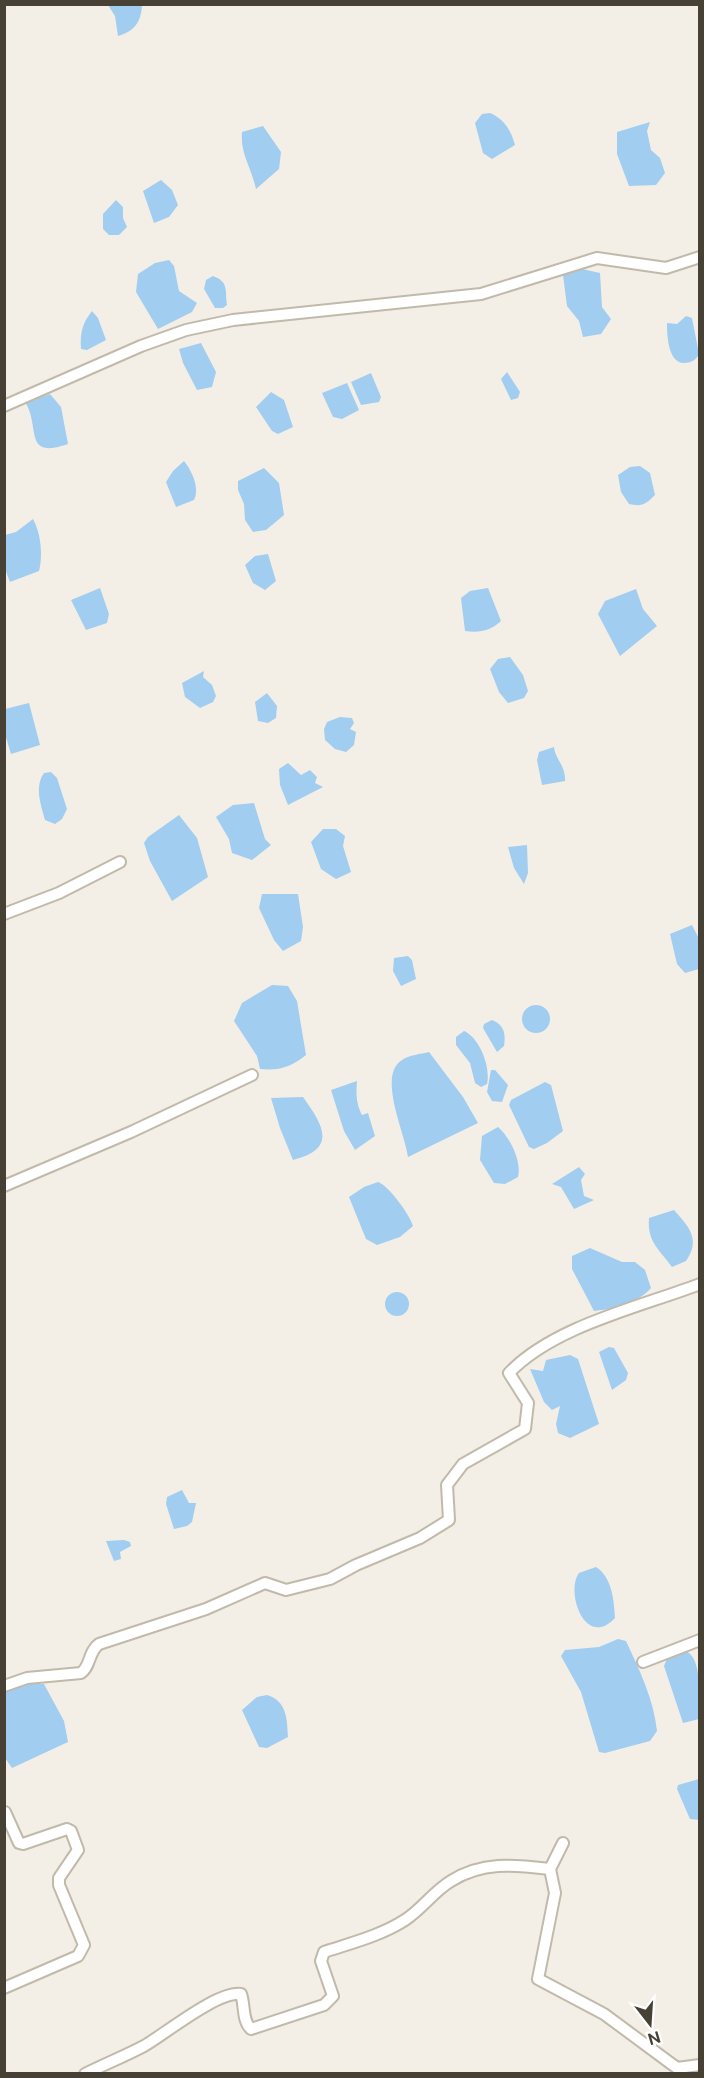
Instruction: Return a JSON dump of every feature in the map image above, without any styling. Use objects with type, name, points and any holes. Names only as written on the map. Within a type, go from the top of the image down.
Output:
[{"type":"street","points":[[4,406],[141,346],[186,330],[232,320],[481,294],[597,258],[666,268],[699,257]]},
{"type":"street","points":[[4,914],[59,893],[120,862]]},
{"type":"street","points":[[4,1186],[131,1132],[252,1075]]},
{"type":"street","points":[[4,1686],[27,1678],[81,1673],[86,1669],[92,1650],[99,1644],[206,1609],[265,1583],[286,1590],[330,1579],[356,1565],[420,1538],[449,1520],[447,1485],[463,1464],[525,1429],[528,1403],[509,1373],[526,1355],[613,1314],[699,1284]]},
{"type":"street","points":[[643,1662],[699,1640]]},
{"type":"street","points":[[4,1988],[78,1956],[84,1945],[59,1885],[59,1878],[78,1850],[71,1831],[67,1829],[23,1844],[19,1843],[5,1812]]},
{"type":"street","points":[[563,1843],[550,1869],[555,1893],[538,1979],[604,2014],[677,2068],[699,2065],[692,2073]]},
{"type":"street","points":[[85,2073],[144,2046],[208,2004],[236,1994],[243,1998],[246,2024],[251,2029],[324,2005],[333,1996],[321,1961],[324,1952],[386,1931],[408,1918],[451,1881],[483,1866],[499,1864],[550,1869]]},
{"type":"water","points":[[108,5],[142,5],[136,25],[118,36],[115,16]]},
{"type":"water","points":[[490,113],[506,126],[515,145],[492,159],[483,153],[475,123],[482,114]]},
{"type":"water","points":[[650,122],[647,131],[651,150],[660,158],[665,173],[656,185],[629,186],[617,154],[617,132]]},
{"type":"water","points":[[263,126],[281,152],[279,169],[256,189],[244,154],[242,132]]},
{"type":"water","points":[[161,180],[172,190],[178,205],[169,217],[154,223],[143,191]]},
{"type":"water","points":[[116,200],[123,207],[123,218],[127,227],[119,235],[109,235],[103,229],[103,214]]},
{"type":"water","points":[[169,260],[174,266],[179,291],[197,303],[192,312],[158,329],[136,292],[138,274],[155,263]]},
{"type":"water","points":[[582,269],[600,273],[602,307],[611,319],[601,334],[583,337],[579,321],[567,306],[563,275]]},
{"type":"water","points":[[213,276],[222,281],[225,287],[227,305],[223,308],[215,308],[204,289],[206,280]]},
{"type":"water","points":[[92,311],[98,318],[106,340],[87,350],[81,349],[82,329]]},
{"type":"water","points":[[686,316],[692,318],[699,354],[693,361],[684,363],[679,362],[672,354],[668,341],[667,323],[677,324]]},
{"type":"water","points":[[201,343],[216,372],[212,387],[197,390],[183,363],[179,349]]},
{"type":"water","points":[[507,372],[520,392],[518,398],[511,400],[501,379]]},
{"type":"water","points":[[371,373],[381,397],[379,402],[361,405],[351,382]]},
{"type":"water","points":[[347,383],[359,410],[342,419],[333,417],[322,393]]},
{"type":"water","points":[[271,392],[284,400],[293,427],[278,434],[272,431],[256,407]]},
{"type":"water","points":[[50,394],[61,407],[68,444],[44,448],[35,438],[30,411],[25,402]]},
{"type":"water","points":[[184,461],[194,480],[196,495],[194,500],[176,507],[166,482],[173,471]]},
{"type":"water","points":[[640,466],[650,473],[655,495],[644,504],[629,504],[621,492],[618,475],[630,467]]},
{"type":"water","points":[[264,468],[279,483],[284,515],[266,530],[253,532],[245,520],[244,504],[238,490],[238,481]]},
{"type":"water","points":[[33,519],[40,545],[39,571],[10,582],[5,569],[5,535],[16,532]]},
{"type":"water","points":[[268,554],[276,581],[265,590],[253,583],[245,565],[255,556]]},
{"type":"water","points":[[100,588],[109,614],[107,623],[86,630],[71,600]]},
{"type":"water","points":[[488,588],[501,621],[484,630],[465,631],[461,598],[470,591]]},
{"type":"water","points":[[636,589],[643,609],[657,626],[620,656],[598,614],[605,601]]},
{"type":"water","points":[[510,657],[523,675],[528,691],[524,698],[508,703],[499,692],[490,669],[498,659]]},
{"type":"water","points":[[204,671],[203,677],[212,685],[216,696],[213,702],[200,708],[185,697],[182,683]]},
{"type":"water","points":[[267,693],[277,706],[276,718],[268,723],[258,721],[255,702]]},
{"type":"water","points":[[29,703],[40,745],[11,754],[5,734],[5,709]]},
{"type":"water","points":[[340,717],[352,718],[354,723],[350,729],[356,732],[354,745],[346,752],[335,749],[325,740],[324,729],[327,722]]},
{"type":"water","points":[[554,747],[564,771],[565,781],[542,785],[537,760],[539,752]]},
{"type":"water","points":[[288,763],[301,775],[310,770],[317,777],[315,783],[323,787],[288,805],[280,785],[279,769]]},
{"type":"water","points":[[51,772],[57,778],[67,809],[62,819],[55,824],[45,820],[39,796],[41,778],[44,773]]},
{"type":"water","points":[[254,803],[265,839],[271,845],[252,860],[232,853],[229,839],[216,817],[233,805]]},
{"type":"water","points":[[179,815],[197,838],[208,877],[172,901],[150,861],[144,843],[148,837]]},
{"type":"water","points":[[323,829],[336,829],[345,836],[343,846],[351,872],[336,879],[321,869],[311,842]]},
{"type":"water","points":[[527,845],[528,873],[524,884],[514,868],[508,847]]},
{"type":"water","points":[[262,894],[298,894],[303,927],[301,941],[283,951],[274,940],[259,908]]},
{"type":"water","points":[[692,925],[699,939],[699,969],[685,973],[677,964],[670,934]]},
{"type":"water","points":[[408,956],[412,960],[416,979],[401,986],[393,971],[394,958]]},
{"type":"water","points":[[272,985],[288,986],[297,1001],[306,1055],[284,1067],[260,1069],[257,1056],[234,1021],[242,1003]]},
{"type":"water","points":[[536,1005],[546,1009],[550,1019],[546,1029],[536,1033],[526,1029],[522,1019],[526,1009]]},
{"type":"water","points":[[492,1020],[502,1027],[505,1037],[504,1046],[497,1052],[483,1028],[484,1024]]},
{"type":"water","points":[[464,1031],[475,1040],[486,1062],[487,1084],[481,1087],[475,1083],[470,1063],[456,1045],[456,1037]]},
{"type":"water","points":[[429,1052],[463,1097],[478,1123],[408,1157],[394,1105],[392,1078],[395,1067],[402,1060]]},
{"type":"water","points":[[491,1070],[495,1070],[508,1085],[502,1102],[492,1101],[487,1092]]},
{"type":"water","points":[[357,1081],[359,1106],[362,1115],[368,1113],[375,1136],[355,1150],[344,1131],[331,1090]]},
{"type":"water","points":[[545,1082],[551,1085],[563,1131],[534,1149],[529,1147],[509,1105],[511,1100]]},
{"type":"water","points":[[303,1097],[320,1126],[321,1143],[307,1155],[293,1160],[271,1098]]},
{"type":"water","points":[[498,1127],[511,1143],[517,1157],[519,1171],[518,1177],[505,1184],[494,1183],[480,1160],[482,1136]]},
{"type":"water","points":[[579,1167],[585,1174],[581,1180],[584,1196],[594,1200],[574,1209],[561,1187],[552,1184]]},
{"type":"water","points":[[378,1182],[388,1189],[398,1201],[413,1226],[400,1237],[377,1245],[366,1239],[349,1197],[364,1187]]},
{"type":"water","points":[[674,1210],[688,1228],[693,1246],[686,1261],[672,1267],[652,1239],[649,1218]]},
{"type":"water","points":[[590,1248],[622,1262],[635,1262],[645,1270],[651,1288],[639,1298],[625,1304],[594,1311],[572,1269],[572,1256]]},
{"type":"water","points":[[397,1292],[405,1296],[409,1304],[405,1312],[397,1316],[389,1312],[385,1304],[389,1296]]},
{"type":"water","points":[[609,1347],[614,1348],[628,1373],[626,1380],[612,1390],[599,1352]]},
{"type":"water","points":[[570,1355],[578,1359],[599,1424],[570,1438],[558,1433],[556,1424],[560,1406],[552,1410],[544,1402],[530,1369],[543,1371],[546,1360]]},
{"type":"water","points":[[182,1490],[189,1503],[196,1503],[192,1522],[187,1526],[174,1529],[166,1504],[167,1497]]},
{"type":"water","points":[[106,1541],[130,1542],[131,1546],[120,1552],[121,1559],[114,1561]]},
{"type":"water","points":[[596,1567],[609,1583],[615,1618],[604,1626],[595,1627],[587,1623],[580,1614],[574,1592],[575,1581],[579,1573]]},
{"type":"water","points":[[618,1639],[626,1641],[641,1674],[653,1708],[657,1731],[650,1741],[605,1753],[599,1752],[581,1692],[561,1656],[565,1650],[599,1647]]},
{"type":"water","points":[[681,1650],[688,1652],[694,1659],[699,1678],[699,1719],[683,1723],[664,1666],[668,1656]]},
{"type":"water","points":[[24,1684],[44,1684],[64,1721],[68,1742],[12,1768],[5,1758],[5,1690]]},
{"type":"water","points":[[267,1695],[279,1702],[285,1712],[288,1737],[267,1748],[259,1747],[242,1710],[257,1697]]},
{"type":"water","points":[[699,1779],[700,1820],[690,1819],[677,1789],[678,1785]]}]
